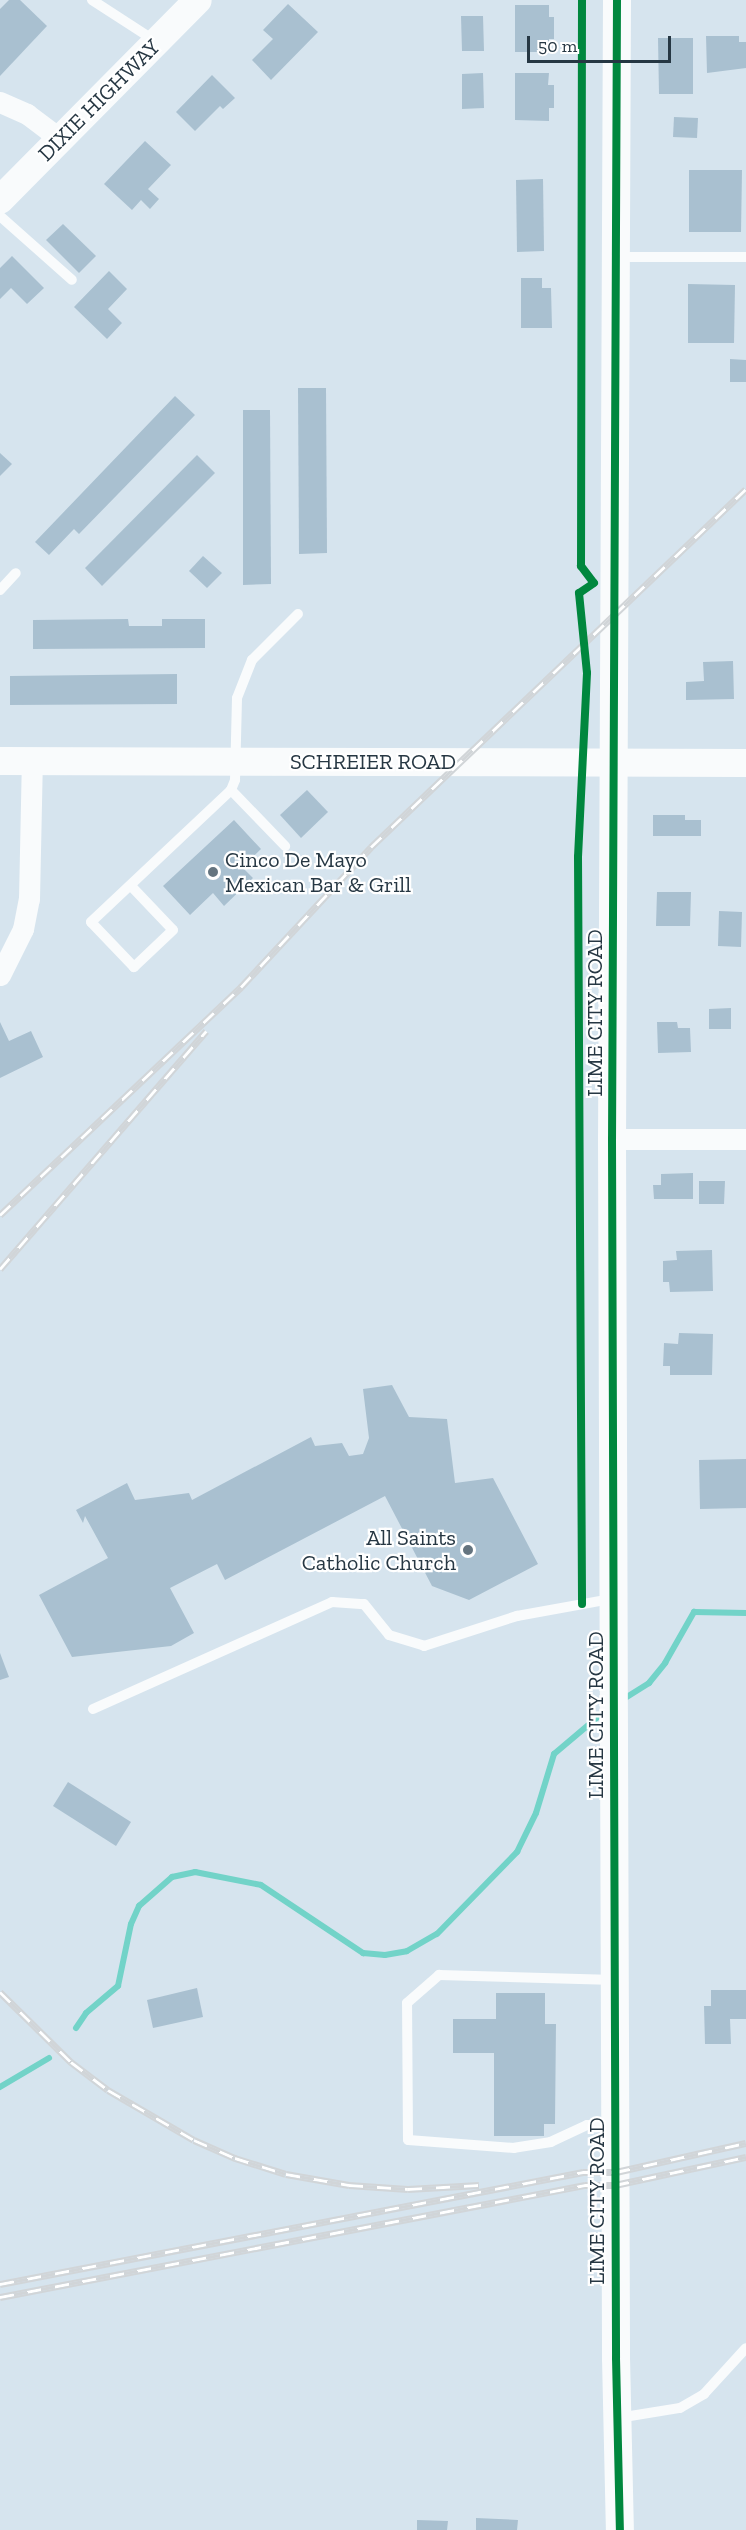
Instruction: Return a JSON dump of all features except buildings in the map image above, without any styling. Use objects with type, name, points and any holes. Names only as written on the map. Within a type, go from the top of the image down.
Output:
[{"type":"street","name":"DIXIE HIGHWAY","points":[[0,200],[198,0]]},
{"type":"street","name":"LIME CITY ROAD","points":[[617,0],[612,1139],[615,2126],[620,2530]]},
{"type":"street","points":[[0,102],[27,114],[60,139]]},
{"type":"street","name":"SCHREIER ROAD","points":[[0,761],[746,763]]},
{"type":"street","points":[[0,975],[23,929],[29,899],[32,761]]},
{"type":"street","points":[[612,1139],[746,1139]]},
{"type":"lane","points":[[92,0],[157,42]]},
{"type":"lane","points":[[0,216],[72,280]]},
{"type":"lane","points":[[615,257],[746,257]]},
{"type":"lane","points":[[0,590],[16,573]]},
{"type":"lane","points":[[132,887],[173,930],[134,967],[91,922],[132,887],[231,790],[236,762],[237,698],[252,660],[298,614]]},
{"type":"lane","points":[[231,790],[285,846]]},
{"type":"lane","points":[[93,1709],[332,1602],[364,1604],[389,1635],[424,1646],[517,1616],[614,1599]]},
{"type":"lane","points":[[615,1980],[440,1975],[407,2002],[408,2140],[514,2148],[551,2142],[587,2125],[615,2126]]},
{"type":"lane","points":[[617,2418],[680,2408],[704,2394],[746,2348]]},
{"type":"waterway","points":[[622,1700],[649,1683],[665,1663],[694,1612],[746,1613]]},
{"type":"waterway","points":[[76,2028],[86,2013],[118,1986],[131,1924],[139,1906],[172,1877],[195,1872],[261,1885],[363,1953],[385,1955],[407,1951],[437,1934],[517,1852],[536,1813],[554,1754],[606,1710]]},
{"type":"waterway","points":[[0,2087],[49,2058]]},
{"type":"railway","points":[[0,1215],[241,987],[371,847],[746,489]]},
{"type":"railway","points":[[0,1269],[206,1031]]},
{"type":"railway","points":[[0,1992],[71,2062],[108,2090],[194,2140],[235,2158],[286,2174],[349,2185],[408,2189],[479,2185]]},
{"type":"railway","points":[[0,2284],[583,2172],[616,2172],[746,2143]]},
{"type":"railway","points":[[0,2297],[585,2185],[615,2185],[746,2157]]},
{"type":"cycle path","points":[[582,0],[581,566],[594,583],[579,593],[587,673],[578,857],[582,1604]]},
{"type":"cycle path","points":[[617,0],[612,1139],[616,2358],[620,2530]]},
{"type":"place","name":"Cinco De Mayo Mexican Bar & Grill","points":[[213,872]]},
{"type":"place","name":"All Saints Catholic Church","points":[[468,1550]]}]
